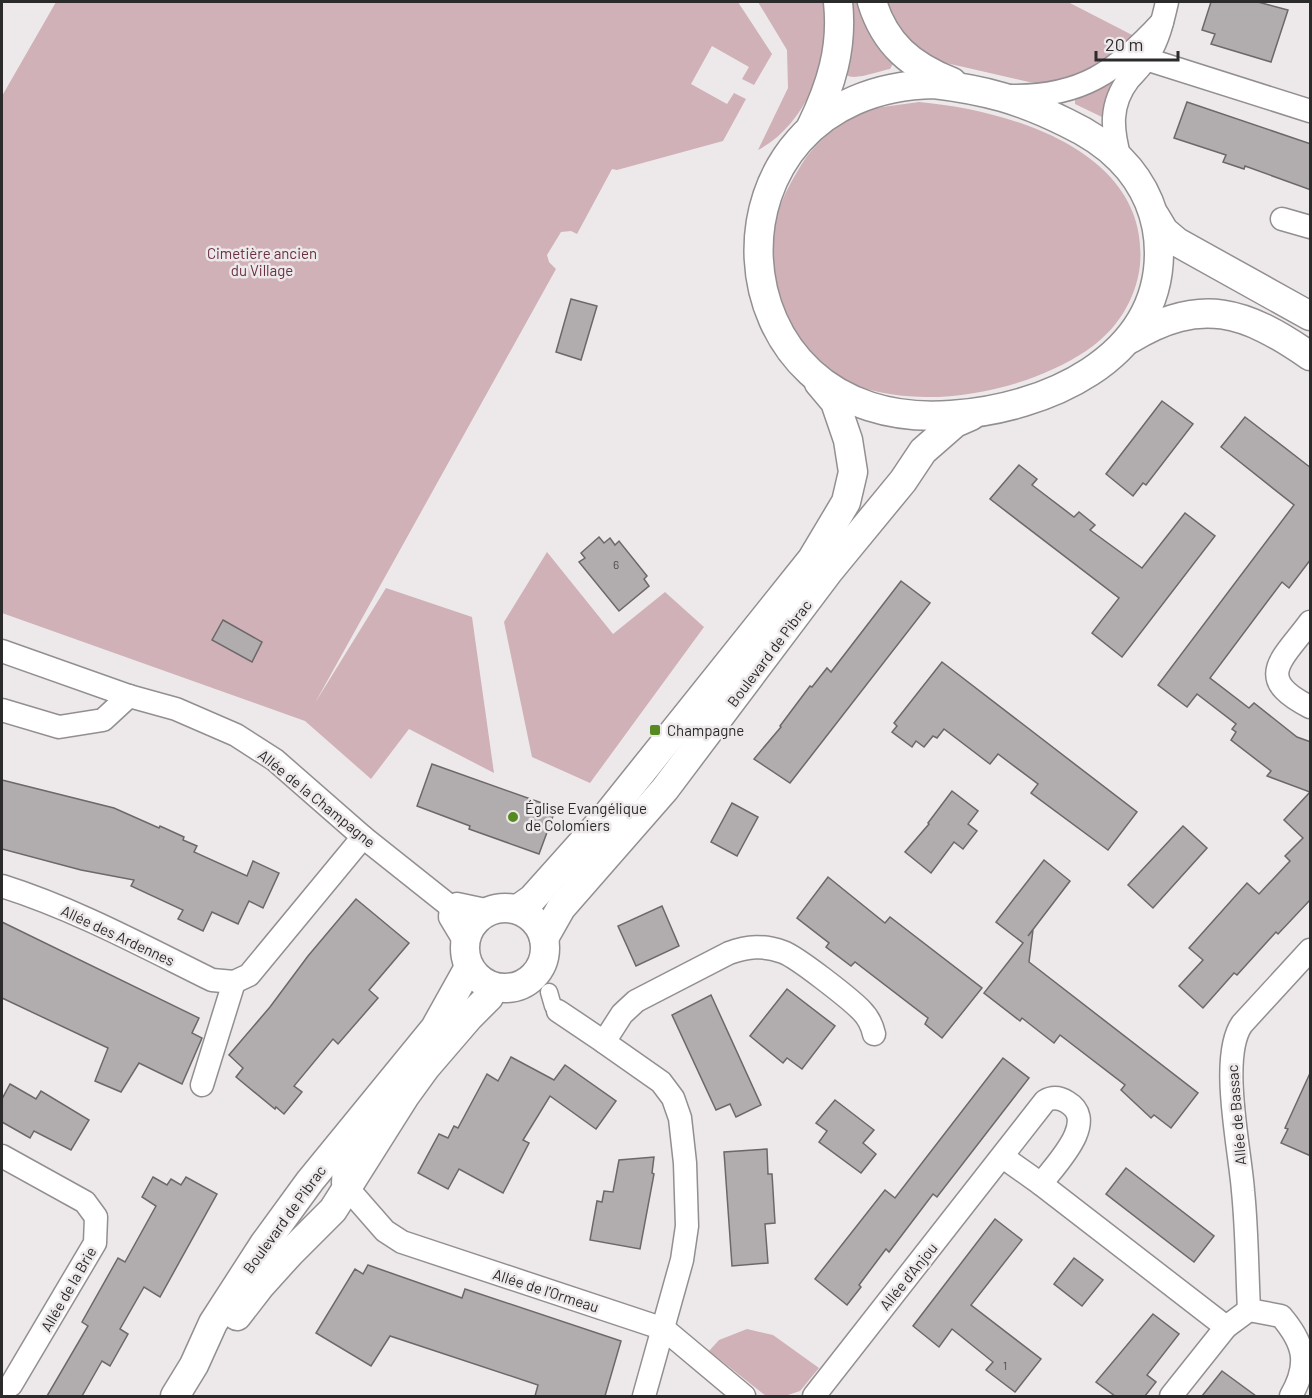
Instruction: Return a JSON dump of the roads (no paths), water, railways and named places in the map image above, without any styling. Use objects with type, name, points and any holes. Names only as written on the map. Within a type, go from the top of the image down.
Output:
[{"type":"street","points":[[810,129],[834,70],[840,24],[838,2]]},
{"type":"street","points":[[872,2],[891,42],[928,71],[968,88]]},
{"type":"street","points":[[1002,96],[1056,94],[1083,85],[1129,56],[1165,12]]},
{"type":"street","points":[[1120,159],[1113,136],[1119,95],[1128,80],[1146,59],[1157,39],[1165,12]]},
{"type":"street","points":[[1146,59],[1311,111]]},
{"type":"street","points":[[1155,216],[1160,249],[1157,280],[1148,311],[1128,340],[1107,360],[1077,380],[1030,399],[984,411],[936,416],[903,415],[884,412],[842,396],[812,374],[793,353],[769,313],[760,280],[757,244],[764,202],[772,183],[794,148],[810,129],[840,106],[875,92],[934,84],[968,88],[1002,96],[1029,105],[1076,127],[1103,144],[1120,159],[1139,182],[1164,231],[1177,242],[1311,316]]},
{"type":"street","points":[[1282,219],[1311,227]]},
{"type":"street","points":[[1128,340],[1158,323],[1181,315],[1214,314],[1246,320],[1287,340],[1311,356]]},
{"type":"street","name":"Boulevard de Pibrac","points":[[504,910],[532,899],[608,814],[812,559],[840,515],[846,502],[853,472],[848,440],[835,402],[812,374]]},
{"type":"street","name":"Boulevard de Pibrac","points":[[544,938],[561,908],[666,789],[830,572],[903,481],[923,451],[955,423],[984,411]]},
{"type":"street","points":[[1311,622],[1282,659],[1276,680],[1282,689],[1311,707]]},
{"type":"street","name":"Allée de la Champagne","points":[[2,651],[129,696],[176,709],[236,735],[275,760],[363,837],[451,907]]},
{"type":"street","points":[[2,710],[59,727],[103,720],[129,696]]},
{"type":"street","points":[[202,1085],[234,982],[249,975],[363,837]]},
{"type":"street","name":"Allée des Ardennes","points":[[2,886],[32,895],[92,921],[212,980],[234,982]]},
{"type":"street","points":[[458,904],[504,910],[530,916],[539,926],[546,951],[543,964],[536,975],[526,984],[510,989],[493,987],[475,976],[450,917],[451,907],[458,904]]},
{"type":"street","points":[[467,954],[470,929],[478,918],[504,910]]},
{"type":"street","points":[[604,1042],[622,1014],[636,1000],[729,953],[749,947],[770,948],[790,955],[861,1010],[872,1025],[874,1034]]},
{"type":"street","name":"Allée de Bassac","points":[[1248,1310],[1243,1192],[1231,1072],[1232,1050],[1242,1024],[1311,950]]},
{"type":"street","name":"Boulevard de Pibrac","points":[[176,1396],[194,1365],[213,1323],[264,1244],[310,1181],[435,1028],[467,954]]},
{"type":"street","name":"Boulevard de Pibrac","points":[[194,1365],[227,1330],[268,1277],[333,1210],[405,1096],[447,1042],[489,997],[493,987]]},
{"type":"street","points":[[554,1002],[604,1042],[661,1082],[673,1098],[680,1118],[685,1163],[687,1226],[682,1260],[644,1396]]},
{"type":"street","name":"Boulevard de Pibrac","points":[[347,1189],[343,1179],[344,1164],[379,1111],[389,1083]]},
{"type":"street","name":"Allée d'Anjou","points":[[814,1396],[1045,1101],[1059,1098],[1071,1105],[1078,1114],[1078,1128],[1076,1136],[1041,1184]]},
{"type":"street","name":"Allée de la Brie","points":[[2,1156],[85,1202],[96,1217],[95,1243],[11,1385],[2,1390]]},
{"type":"street","points":[[1003,1157],[1226,1326]]},
{"type":"street","name":"Allée de l'Ormeau","points":[[347,1189],[385,1231],[402,1242],[663,1329],[744,1396]]},
{"type":"street","points":[[1171,1396],[1226,1326],[1248,1310],[1281,1316],[1298,1341],[1303,1360],[1302,1370],[1299,1381],[1290,1396]]},
{"type":"place","name":"Champagne","points":[[655,730]]},
{"type":"place","name":"Église Evangélique de Colomiers","points":[[513,817]]},
{"type":"park label","name":"Cimetière ancien du Village","points":[[262,262]]}]
